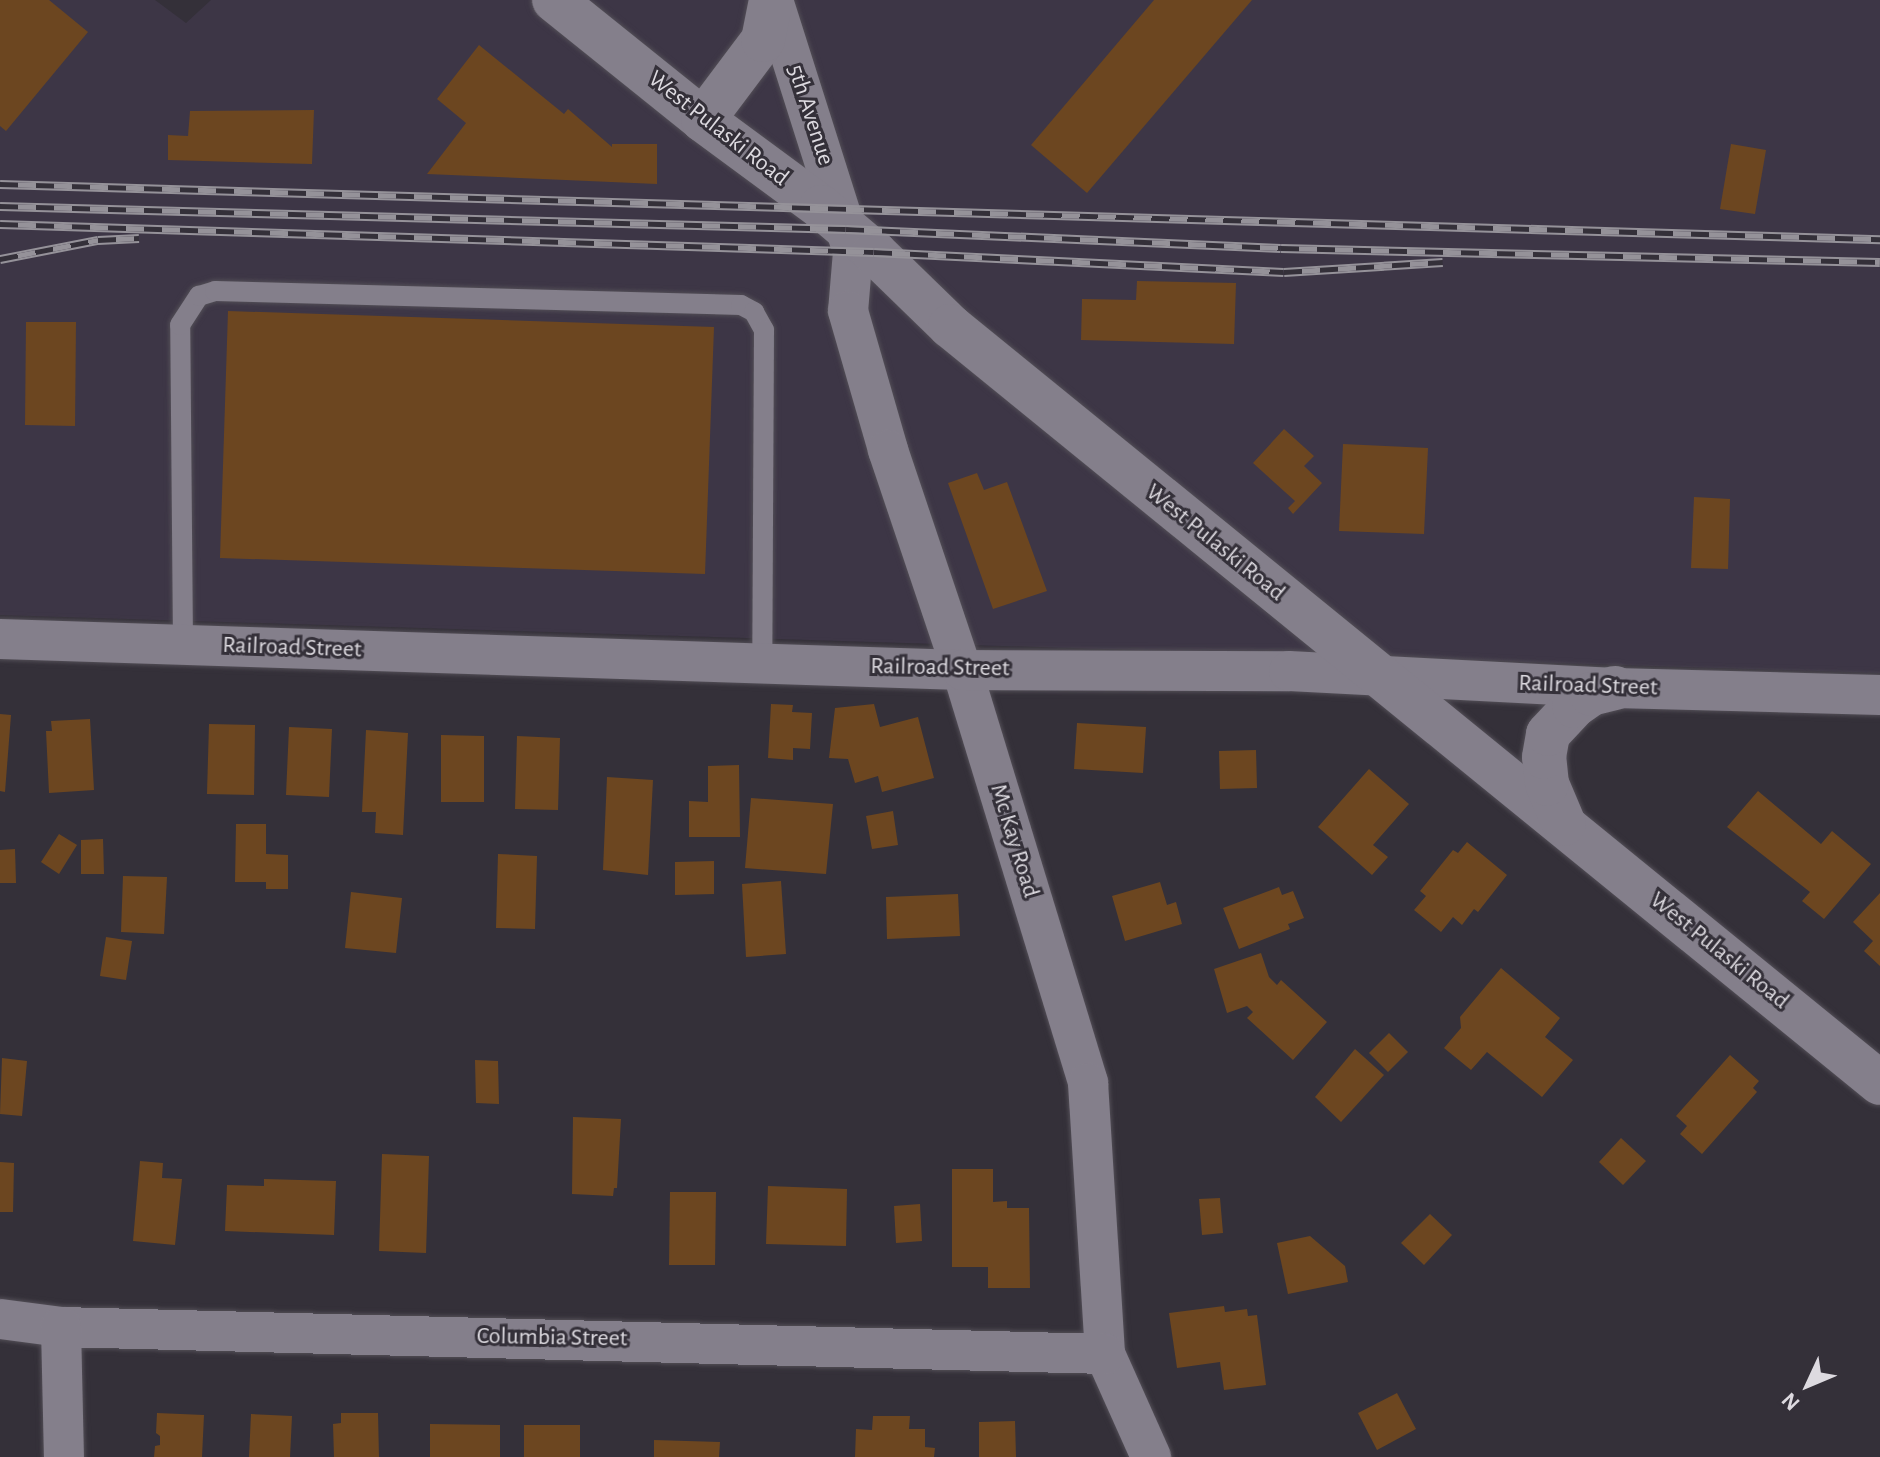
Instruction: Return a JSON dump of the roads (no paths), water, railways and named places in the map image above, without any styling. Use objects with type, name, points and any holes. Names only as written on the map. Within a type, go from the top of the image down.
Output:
[{"type":"main road","name":"West Pulaski Road","points":[[554,0],[703,120],[846,229],[950,326],[1880,1083]]},
{"type":"main road","points":[[703,120],[763,40],[772,0]]},
{"type":"main road","points":[[1564,824],[1547,784],[1544,757],[1548,734],[1574,706],[1591,694],[1615,688]]},
{"type":"street","name":"5th Avenue","points":[[772,0],[846,229]]},
{"type":"street","name":"Mc Kay Road","points":[[846,229],[853,252],[848,311],[888,450],[962,670],[1088,1083],[1105,1354],[1151,1457]]},
{"type":"street","name":"Railroad Street","points":[[0,639],[962,670],[1289,671],[1615,688],[1880,695]]},
{"type":"street","name":"Columbia Street","points":[[0,1319],[61,1327],[1105,1354]]},
{"type":"street","points":[[61,1327],[64,1457]]},
{"type":"lane","points":[[183,644],[180,325],[199,296],[215,291],[741,305],[754,312],[764,330],[762,662]]},
{"type":"railway","points":[[0,184],[1880,239]]},
{"type":"railway","points":[[0,206],[846,229],[1281,248],[1880,262]]},
{"type":"railway","points":[[0,224],[874,252],[1284,272],[1443,262]]},
{"type":"railway","points":[[0,259],[98,240],[139,238]]}]
